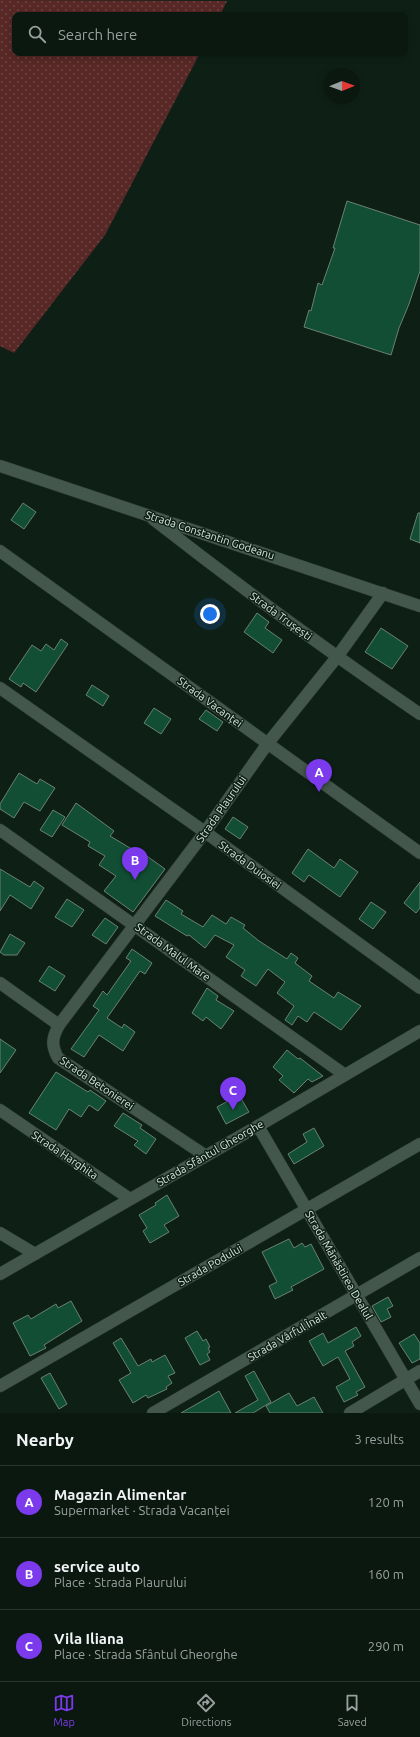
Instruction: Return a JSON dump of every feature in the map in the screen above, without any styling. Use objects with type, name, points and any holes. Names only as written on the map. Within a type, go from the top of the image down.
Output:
[{"type":"street","name":"Strada Constantin Godeanu","points":[[0,466],[145,513],[420,606]]},
{"type":"street","name":"Strada Trușești","points":[[145,513],[196,553],[337,657],[420,714]]},
{"type":"street","name":"Strada Vacanței","points":[[0,551],[420,853]]},
{"type":"street","name":"Strada Plaurului","points":[[59,1025],[205,832],[268,743],[337,657],[383,593]]},
{"type":"street","name":"Strada Duiosiei","points":[[0,688],[205,832],[420,988]]},
{"type":"street","name":"Strada Malul Mare","points":[[0,830],[345,1075]]},
{"type":"street","points":[[0,983],[59,1025]]},
{"type":"street","name":"Strada Betonierei","points":[[59,1025],[52,1043],[58,1058],[206,1156]]},
{"type":"street","name":"Strada Sfântul Gheorghe","points":[[0,1274],[420,1031]]},
{"type":"street","name":"Strada Harghita","points":[[0,1110],[130,1199]]},
{"type":"street","name":"Strada Mănăstirea Dealul","points":[[258,1126],[420,1404]]},
{"type":"street","name":"Strada Podului","points":[[0,1386],[420,1144]]},
{"type":"street","points":[[0,1233],[36,1254]]},
{"type":"street","name":"Strada Vârful Înalt","points":[[153,1413],[357,1296],[420,1258]]},
{"type":"street","points":[[350,1413],[420,1371]]},
{"type":"shaded area","points":[[0,0],[227,1],[222,12],[12,12],[12,56],[198,56],[105,235],[14,353],[0,346]]},
{"type":"building","points":[[347,201],[420,225],[420,271],[399,328],[391,355],[304,327],[309,310],[311,311],[318,283],[322,285],[335,248],[333,248]]},
{"type":"building","points":[[23,503],[36,512],[24,529],[11,520]]},
{"type":"building","points":[[418,513],[420,513],[420,543],[410,539]]},
{"type":"building","points":[[257,613],[269,622],[265,628],[282,640],[273,653],[244,632]]},
{"type":"building","points":[[381,628],[408,646],[392,669],[365,652]]},
{"type":"building","points":[[61,639],[68,644],[36,692],[23,683],[21,687],[9,679],[32,645],[41,651],[46,644],[54,650]]},
{"type":"building","points":[[92,685],[109,696],[103,706],[86,695]]},
{"type":"building","points":[[154,708],[171,719],[161,734],[144,723]]},
{"type":"building","points":[[206,710],[223,722],[217,731],[199,719]]},
{"type":"building","points":[[19,773],[37,784],[40,779],[55,788],[40,811],[24,802],[14,818],[0,809],[0,804]]},
{"type":"building","points":[[76,803],[114,831],[110,836],[135,851],[137,849],[165,869],[133,912],[104,891],[116,876],[99,865],[105,856],[88,846],[90,842],[62,825]]},
{"type":"building","points":[[53,810],[65,817],[52,837],[40,830]]},
{"type":"building","points":[[233,817],[248,827],[240,839],[225,829]]},
{"type":"building","points":[[308,849],[334,868],[340,859],[358,872],[340,897],[309,875],[304,882],[292,873]]},
{"type":"building","points":[[0,869],[30,887],[34,881],[44,888],[31,909],[10,895],[0,911]]},
{"type":"building","points":[[420,882],[420,908],[416,913],[404,903]]},
{"type":"building","points":[[67,899],[84,910],[72,927],[55,917]]},
{"type":"building","points":[[166,900],[183,911],[181,914],[203,927],[212,915],[226,924],[231,917],[245,925],[243,928],[259,941],[287,959],[291,953],[298,958],[295,963],[312,976],[309,981],[334,998],[338,992],[361,1006],[341,1030],[314,1012],[307,1022],[298,1016],[292,1025],[285,1020],[294,1006],[277,993],[285,982],[268,969],[256,986],[241,976],[245,970],[226,957],[234,945],[215,935],[205,948],[189,935],[187,936],[155,916]]},
{"type":"building","points":[[371,902],[386,912],[373,929],[359,919]]},
{"type":"building","points":[[105,918],[118,927],[106,944],[92,935]]},
{"type":"building","points":[[10,934],[25,943],[17,955],[4,955],[0,952]]},
{"type":"building","points":[[132,949],[152,963],[145,974],[140,971],[107,1018],[122,1028],[124,1024],[135,1032],[123,1051],[99,1035],[84,1057],[71,1049],[99,1010],[93,1006],[103,991],[107,995],[131,961],[126,958]]},
{"type":"building","points":[[49,966],[65,976],[55,991],[39,981]]},
{"type":"building","points":[[207,988],[218,996],[216,1000],[234,1011],[221,1029],[206,1017],[203,1021],[192,1013]]},
{"type":"building","points":[[0,1039],[16,1050],[0,1073]]},
{"type":"building","points":[[287,1050],[323,1076],[312,1082],[308,1079],[294,1093],[279,1080],[283,1076],[273,1067]]},
{"type":"building","points":[[56,1072],[88,1092],[90,1090],[106,1101],[98,1111],[89,1105],[81,1117],[69,1109],[56,1130],[29,1113]]},
{"type":"building","points":[[239,1095],[249,1112],[226,1124],[217,1107]]},
{"type":"building","points":[[123,1113],[142,1125],[140,1128],[156,1139],[146,1154],[134,1145],[138,1141],[114,1126]]},
{"type":"building","points":[[314,1128],[324,1146],[294,1164],[288,1154],[307,1142],[303,1134]]},
{"type":"building","points":[[167,1195],[179,1216],[164,1225],[169,1232],[150,1243],[143,1231],[147,1228],[139,1215],[156,1205],[155,1203]]},
{"type":"building","points":[[289,1239],[294,1248],[302,1243],[305,1247],[311,1244],[324,1269],[291,1287],[293,1290],[275,1299],[269,1286],[277,1282],[262,1252]]},
{"type":"building","points":[[388,1297],[393,1306],[387,1309],[391,1317],[381,1322],[372,1306]]},
{"type":"building","points":[[71,1301],[82,1321],[44,1345],[46,1348],[30,1356],[13,1323],[28,1315],[31,1319],[56,1304],[58,1308]]},
{"type":"building","points":[[356,1327],[361,1336],[352,1342],[354,1346],[345,1351],[365,1387],[356,1392],[358,1395],[344,1402],[336,1387],[350,1379],[338,1357],[323,1366],[309,1341],[323,1333],[328,1343]]},
{"type":"building","points":[[197,1331],[203,1341],[206,1339],[210,1347],[208,1348],[210,1352],[207,1354],[210,1360],[200,1365],[185,1338]]},
{"type":"building","points":[[414,1334],[420,1343],[420,1359],[412,1363],[399,1343]]},
{"type":"building","points":[[121,1338],[138,1366],[151,1359],[152,1362],[165,1355],[175,1373],[168,1376],[172,1383],[166,1387],[167,1389],[148,1398],[146,1395],[133,1403],[119,1380],[131,1373],[113,1343]]},
{"type":"building","points":[[254,1371],[271,1402],[253,1413],[235,1413],[258,1400],[245,1376]]},
{"type":"building","points":[[50,1373],[67,1404],[59,1409],[41,1378]]},
{"type":"building","points":[[219,1391],[231,1413],[181,1413],[209,1397]]},
{"type":"building","points":[[289,1393],[297,1406],[314,1397],[323,1413],[270,1413],[266,1406]]},
{"type":"place","name":"Magazin Alimentar","points":[[319,792]]},
{"type":"place","name":"service auto","points":[[135,880]]},
{"type":"place","name":"Vila Iliana","points":[[233,1110]]}]
